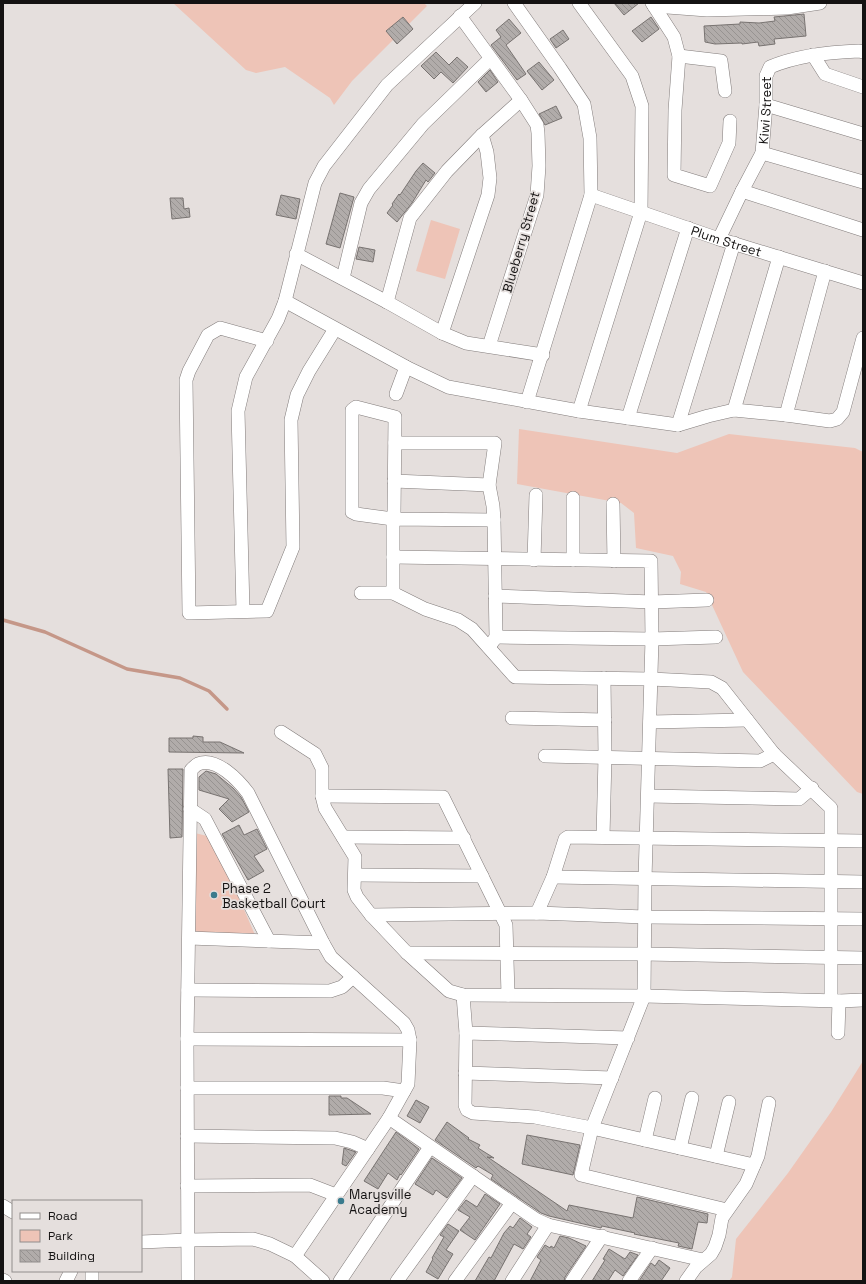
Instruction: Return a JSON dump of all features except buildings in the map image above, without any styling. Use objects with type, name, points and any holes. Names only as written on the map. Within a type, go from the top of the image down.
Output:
[{"type":"street","points":[[243,612],[238,411],[246,378],[267,341],[285,301],[315,183],[324,166],[387,84],[475,3]]},
{"type":"street","points":[[514,3],[584,104],[590,138],[591,195],[543,355],[527,402]]},
{"type":"street","points":[[579,3],[632,76],[642,106],[641,212],[579,411]]},
{"type":"street","points":[[653,4],[707,10],[820,3]]},
{"type":"street","points":[[653,4],[674,37],[679,56],[675,110],[674,174],[710,186],[729,143],[730,121]]},
{"type":"street","name":"Blueberry Street","points":[[460,16],[521,100],[537,125],[538,133],[539,166],[537,195],[489,346]]},
{"type":"street","name":"Kiwi Street","points":[[719,239],[762,153],[766,105],[766,76],[770,67],[813,55],[836,51],[863,52]]},
{"type":"street","points":[[813,55],[824,74],[863,87]]},
{"type":"street","points":[[679,56],[721,61],[725,91]]},
{"type":"street","points":[[343,278],[361,203],[369,189],[423,124],[490,59]]},
{"type":"street","points":[[387,302],[410,218],[447,171],[482,135],[521,100]]},
{"type":"street","points":[[766,105],[863,134]]},
{"type":"street","points":[[442,333],[488,195],[490,178],[487,152],[482,135]]},
{"type":"street","points":[[762,153],[863,182]]},
{"type":"street","points":[[742,191],[863,230]]},
{"type":"street","name":"Plum Street","points":[[591,195],[719,239],[863,283]]},
{"type":"street","points":[[628,418],[688,228]]},
{"type":"street","points":[[678,425],[734,243]]},
{"type":"street","points":[[296,254],[343,278],[442,333],[466,343],[543,355]]},
{"type":"street","points":[[734,410],[779,257]]},
{"type":"street","points":[[786,415],[825,271]]},
{"type":"street","points":[[285,301],[406,367],[448,387],[579,411],[678,425],[734,410],[830,420],[837,418],[843,412],[863,338]]},
{"type":"street","points":[[267,341],[220,328],[208,335],[204,340],[186,380],[189,613],[266,611],[293,547],[291,420],[297,395],[309,371],[335,329]]},
{"type":"street","points":[[396,394],[406,367]]},
{"type":"street","points":[[393,593],[393,519],[395,417],[356,407],[354,408],[352,410],[352,512],[356,514],[393,519],[494,520]]},
{"type":"street","points":[[395,443],[496,443],[489,485],[493,506],[495,560],[495,596],[492,642]]},
{"type":"street","points":[[394,481],[489,485]]},
{"type":"street","points":[[534,560],[536,495]]},
{"type":"street","points":[[573,498],[573,560]]},
{"type":"street","points":[[613,504],[614,561]]},
{"type":"street","points":[[393,557],[495,560],[651,561],[652,639],[645,879],[644,996],[592,1128],[581,1175],[727,1210]]},
{"type":"street","points":[[361,594],[393,593],[425,609],[458,620],[492,642],[515,677],[651,679],[712,682],[717,684],[727,693],[774,754],[812,788],[831,808],[831,957],[838,1033]]},
{"type":"street","points":[[495,596],[652,602],[707,600]]},
{"type":"street","points":[[492,642],[716,637]]},
{"type":"street","points":[[602,837],[605,757],[604,678]]},
{"type":"street","points":[[512,718],[605,720]]},
{"type":"street","points":[[650,722],[747,720]]},
{"type":"street","points":[[281,732],[315,754],[322,768],[322,796],[325,808],[355,857],[354,890],[357,897],[371,915],[448,991],[463,995],[508,994],[835,1001],[863,1000]]},
{"type":"street","points":[[545,756],[760,761],[774,754]]},
{"type":"street","points":[[188,1281],[187,1039],[191,770],[199,764],[208,762],[224,768],[238,780],[248,793],[331,957],[404,1023],[408,1030],[410,1040],[408,1084],[389,1118],[295,1256]]},
{"type":"street","points":[[648,796],[799,799],[812,788]]},
{"type":"street","points":[[322,796],[443,796],[506,925],[508,994]]},
{"type":"street","points":[[190,809],[204,819],[269,941]]},
{"type":"street","points":[[343,837],[464,838]]},
{"type":"street","points":[[537,913],[553,877],[565,839],[568,837],[863,841]]},
{"type":"street","points":[[355,875],[482,876]]},
{"type":"street","points":[[553,877],[863,882]]},
{"type":"street","points":[[371,915],[537,913],[645,917],[863,919]]},
{"type":"street","points":[[189,938],[323,943]]},
{"type":"street","points":[[408,953],[644,954],[863,958]]},
{"type":"street","points":[[188,990],[330,991],[342,987],[354,977]]},
{"type":"street","points":[[463,995],[466,1033],[465,1105],[467,1110],[474,1114],[535,1117],[592,1128],[754,1165]]},
{"type":"street","points":[[466,1033],[628,1038]]},
{"type":"street","points":[[187,1039],[410,1040]]},
{"type":"street","points":[[465,1073],[612,1078]]},
{"type":"street","points":[[187,1088],[383,1088],[404,1091]]},
{"type":"street","points":[[645,1140],[655,1098]]},
{"type":"street","points":[[680,1148],[692,1098]]},
{"type":"street","points":[[716,1156],[729,1102]]},
{"type":"street","points":[[688,1280],[696,1267],[711,1254],[715,1248],[722,1218],[746,1184],[758,1156],[769,1103]]},
{"type":"street","points":[[389,1118],[537,1220],[548,1225],[703,1260]]},
{"type":"street","points":[[187,1136],[336,1138],[352,1142],[368,1149]]},
{"type":"street","points":[[340,1281],[430,1147]]},
{"type":"street","points":[[397,1281],[472,1176]]},
{"type":"street","points":[[187,1186],[310,1185],[336,1195]]},
{"type":"street","points":[[455,1281],[512,1203]]},
{"type":"street","points":[[3,1206],[12,1211]]},
{"type":"street","points":[[512,1281],[548,1225]]},
{"type":"street","points":[[572,1281],[602,1236]]},
{"type":"street","points":[[142,1242],[253,1239],[270,1244],[295,1256],[323,1281]]},
{"type":"street","points":[[629,1281],[652,1248]]},
{"type":"street","points":[[66,1281],[70,1272]]},
{"type":"green space","points":[[173,3],[424,3],[427,6],[352,81],[334,105],[330,98],[285,67],[256,73],[246,70]]},
{"type":"green space","points":[[431,220],[460,229],[445,279],[416,271]]},
{"type":"green space","points":[[519,429],[677,453],[729,434],[855,448],[863,452],[863,794],[857,792],[743,672],[706,592],[680,584],[681,572],[673,556],[636,548],[634,513],[621,503],[517,484]]},
{"type":"green space","points":[[195,833],[207,836],[230,877],[255,935],[195,934]]},
{"type":"green space","points":[[863,1061],[863,1281],[729,1281],[732,1277],[736,1239],[788,1173],[831,1112]]},
{"type":"waterway","points":[[3,620],[45,632],[127,669],[180,678],[209,691],[227,709],[224,706]]},
{"type":"place","name":"Phase 2 Basketball Court","points":[[214,895]]},
{"type":"place","name":"Marysville Academy","points":[[341,1201]]}]
